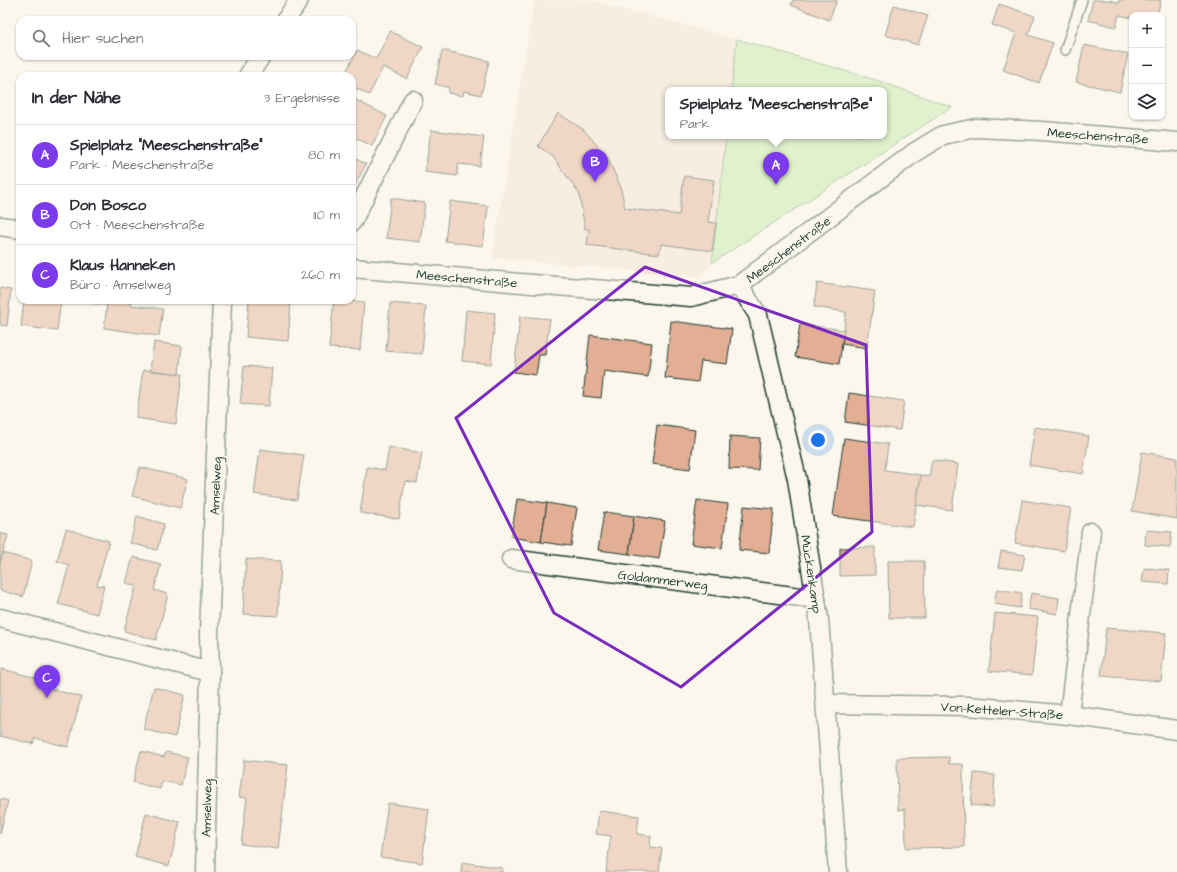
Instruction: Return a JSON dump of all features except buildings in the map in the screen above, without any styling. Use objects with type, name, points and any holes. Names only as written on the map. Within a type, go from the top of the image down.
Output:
[{"type":"street","points":[[289,16],[299,0]]},
{"type":"street","points":[[251,72],[258,60]]},
{"type":"street","points":[[356,214],[413,100]]},
{"type":"street","name":"Meeschenstraße","points":[[356,268],[691,297],[739,285],[915,152],[942,135],[976,128],[1042,131],[1177,142]]},
{"type":"street","points":[[0,226],[16,228]]},
{"type":"street","name":"Mückenkamp","points":[[739,285],[758,315],[797,479],[819,619],[838,872]]},
{"type":"street","name":"Amselweg","points":[[205,872],[210,672],[209,634],[222,304]]},
{"type":"street","points":[[1069,715],[1091,532]]},
{"type":"street","name":"Goldammerweg","points":[[511,559],[816,599]]},
{"type":"street","points":[[0,618],[210,672]]},
{"type":"street","name":"Von-Ketteler-Straße","points":[[826,704],[968,706],[1069,715],[1177,730]]},
{"type":"lane","points":[[1065,50],[1082,0]]},
{"type":"highlighted area","points":[[645,267],[866,345],[872,532],[681,687],[554,613],[456,418]]},
{"type":"shaded area","points":[[534,0],[589,0],[737,39],[731,87],[665,87],[665,139],[726,139],[712,263],[701,277],[492,258]]},
{"type":"green space","points":[[737,39],[876,80],[952,107],[712,263],[726,139],[887,139],[887,87],[731,87]]},
{"type":"place","name":"Don Bosco","points":[[595,182]]},
{"type":"place","name":"Spielplatz \"Meeschenstraße\"","points":[[776,185]]},
{"type":"place","name":"Klaus Hanneken","points":[[47,698]]}]
